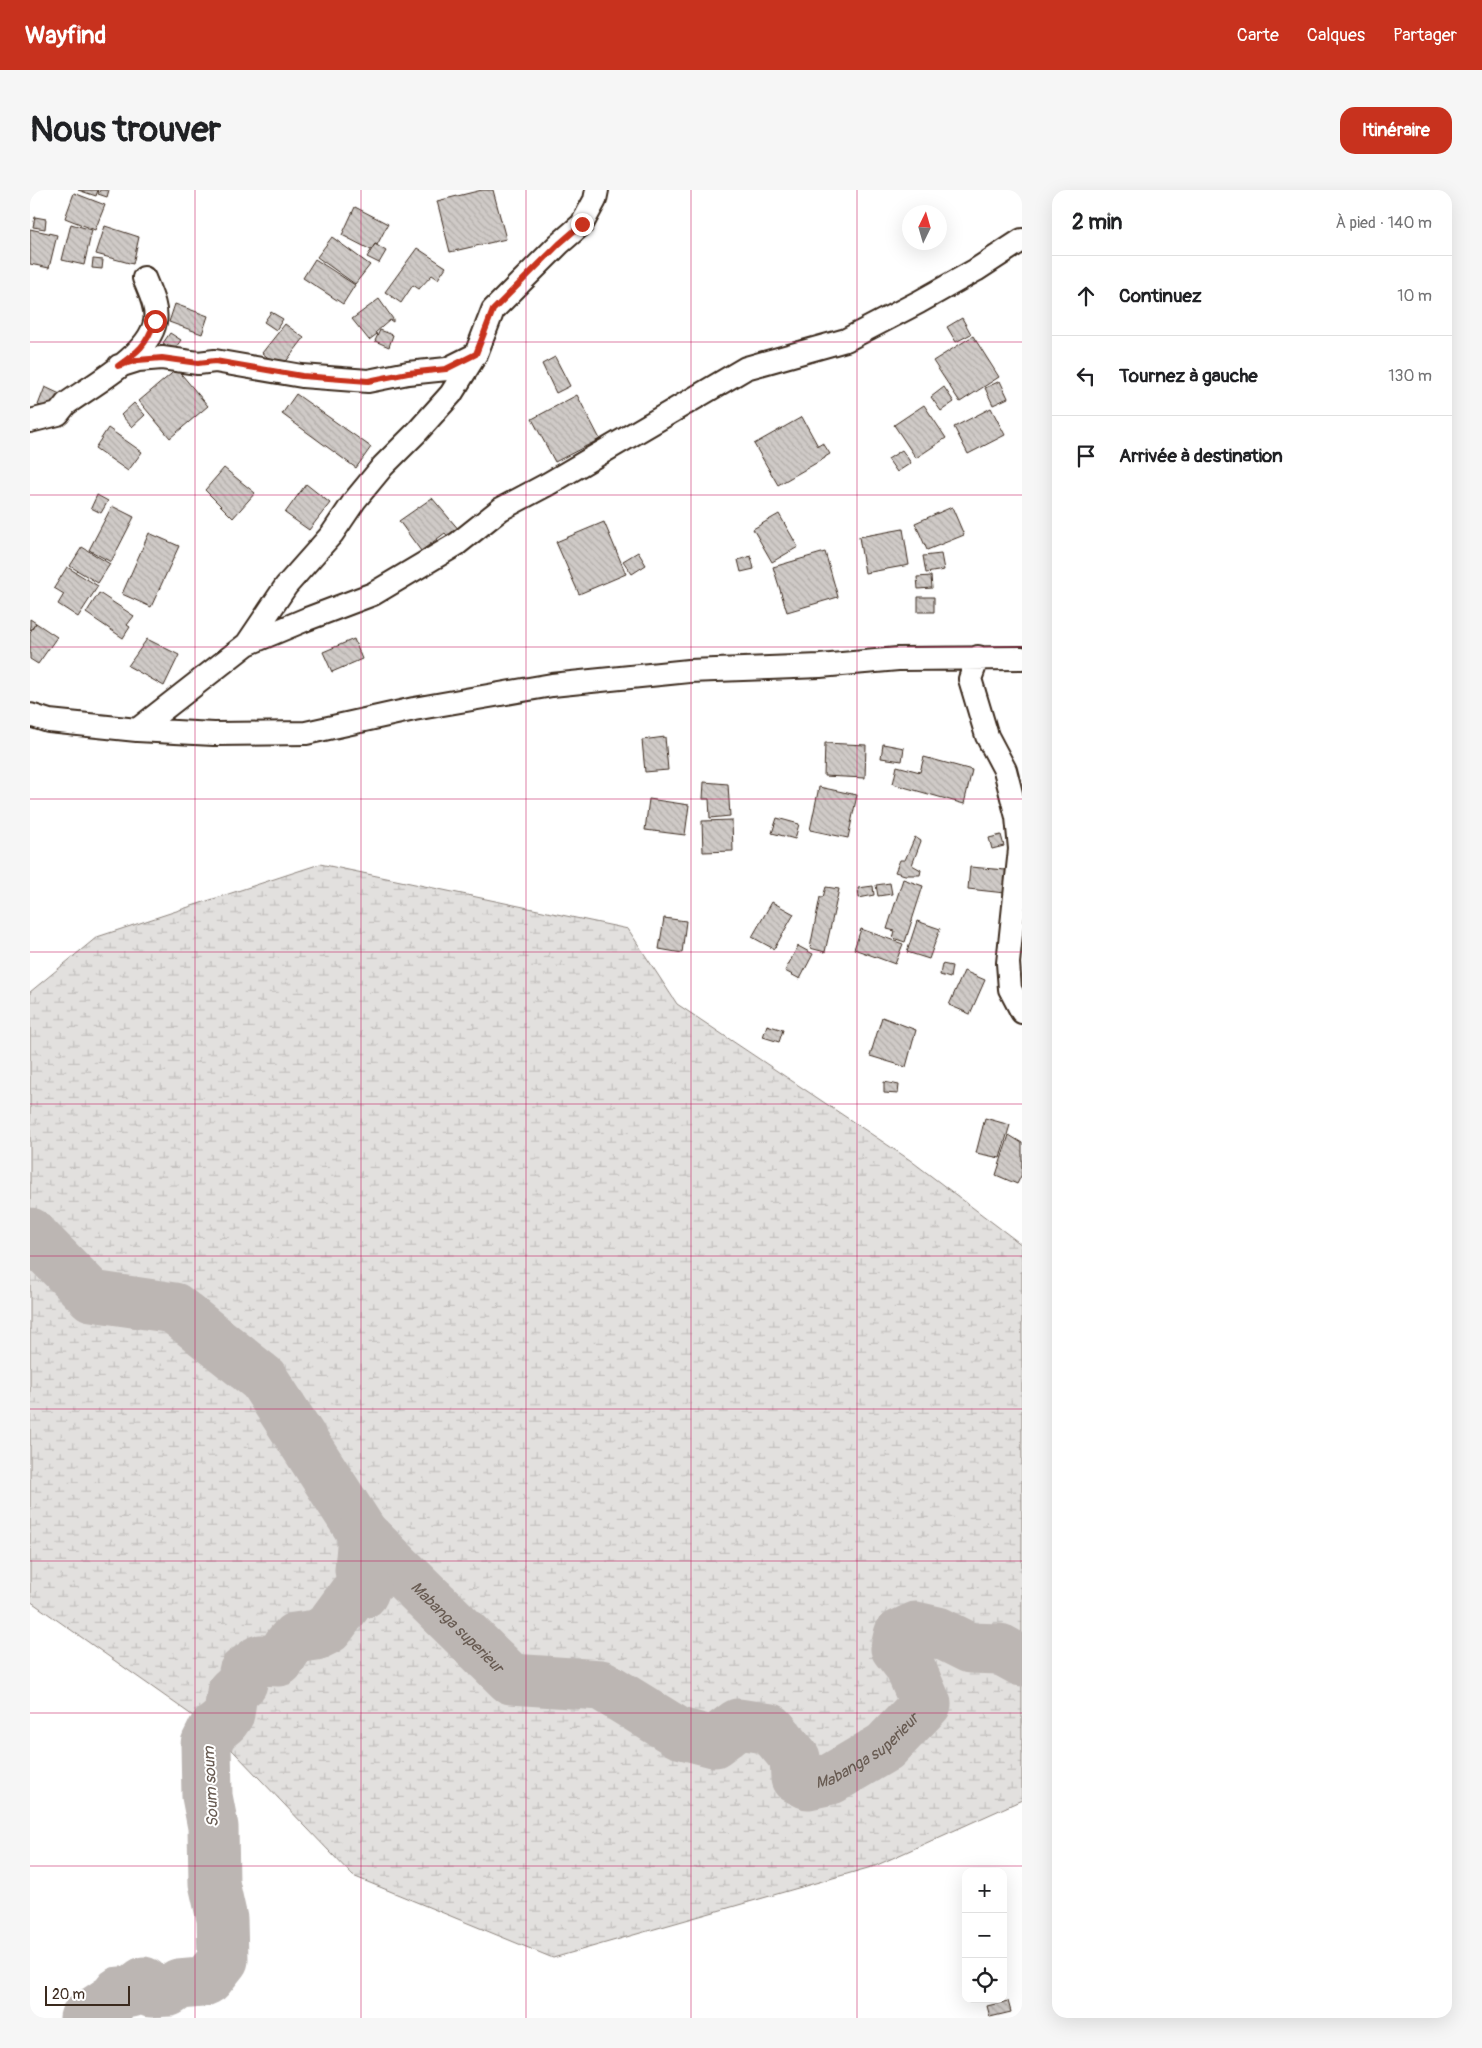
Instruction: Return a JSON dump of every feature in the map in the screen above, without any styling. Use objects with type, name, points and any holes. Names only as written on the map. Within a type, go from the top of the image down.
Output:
[{"type":"street","points":[[247,644],[286,586],[332,534],[383,466],[418,432],[450,394],[476,354],[493,310],[559,244],[582,224],[595,200],[597,190]]},
{"type":"street","points":[[137,730],[247,644],[373,594],[457,544],[501,509],[548,484],[746,368],[846,340],[927,298],[976,270],[1022,240]]},
{"type":"street","points":[[30,421],[58,414],[66,404],[136,354],[148,340],[155,321],[152,301],[144,278]]},
{"type":"street","points":[[118,366],[138,360],[162,358],[198,363],[215,361],[302,376],[368,381],[408,373],[446,369],[476,354]]},
{"type":"street","points":[[978,657],[970,679],[987,736],[1005,770],[1017,817],[1021,850],[1008,963],[1010,989],[1022,1012]]},
{"type":"street","points":[[30,715],[49,721],[137,730],[214,734],[306,734],[414,709],[552,685],[688,671],[820,666],[898,659],[1022,658]]},
{"type":"green space","points":[[320,864],[628,929],[677,1004],[910,1160],[1022,1245],[1022,1800],[875,1866],[553,1958],[353,1876],[213,1730],[30,1601],[30,992],[97,937]]},
{"type":"building","points":[[78,190],[98,190],[96,196]]},
{"type":"building","points":[[100,190],[109,190],[107,197],[98,194]]},
{"type":"building","points":[[482,190],[493,190],[506,239],[450,252],[437,201]]},
{"type":"building","points":[[74,193],[105,205],[95,230],[65,218]]},
{"type":"building","points":[[355,207],[388,224],[377,245],[375,244],[371,250],[342,235]]},
{"type":"building","points":[[35,217],[46,219],[45,229],[33,227]]},
{"type":"building","points":[[71,224],[92,230],[84,265],[62,260]]},
{"type":"building","points":[[105,226],[139,237],[133,264],[96,254]]},
{"type":"building","points":[[30,229],[57,235],[49,268],[30,264]]},
{"type":"building","points":[[332,237],[370,265],[355,284],[317,257]]},
{"type":"building","points":[[375,244],[386,251],[379,263],[367,257]]},
{"type":"building","points":[[417,248],[446,267],[438,279],[432,275],[419,289],[413,285],[401,303],[385,292]]},
{"type":"building","points":[[93,259],[103,260],[102,269],[92,268]]},
{"type":"building","points":[[315,259],[355,285],[343,304],[303,278]]},
{"type":"building","points":[[379,299],[393,319],[393,322],[390,320],[369,340],[352,319]]},
{"type":"building","points":[[175,304],[208,316],[202,334],[169,322]]},
{"type":"building","points":[[271,312],[283,319],[276,330],[264,322]]},
{"type":"building","points":[[962,318],[971,334],[956,342],[947,327]]},
{"type":"building","points":[[285,324],[304,338],[281,368],[262,353]]},
{"type":"building","points":[[380,330],[393,335],[389,347],[375,341]]},
{"type":"building","points":[[170,333],[181,340],[174,350],[163,343]]},
{"type":"building","points":[[973,336],[999,377],[960,402],[933,361]]},
{"type":"building","points":[[555,357],[570,386],[556,393],[542,364]]},
{"type":"building","points":[[177,369],[208,406],[170,438],[139,401]]},
{"type":"building","points":[[1000,381],[1008,398],[993,405],[985,388]]},
{"type":"building","points":[[45,387],[60,394],[53,411],[38,405]]},
{"type":"building","points":[[944,387],[954,402],[941,411],[931,397]]},
{"type":"building","points":[[296,394],[371,447],[356,468],[282,414]]},
{"type":"building","points":[[577,395],[600,439],[555,462],[532,419]]},
{"type":"building","points":[[134,403],[145,415],[132,427],[121,415]]},
{"type":"building","points":[[924,405],[946,438],[916,458],[894,425]]},
{"type":"building","points":[[991,408],[1005,435],[968,454],[954,427]]},
{"type":"building","points":[[802,417],[818,446],[823,443],[830,454],[778,485],[754,444]]},
{"type":"building","points":[[108,428],[142,452],[128,471],[95,448]]},
{"type":"building","points":[[902,450],[911,463],[897,472],[888,459]]},
{"type":"building","points":[[224,468],[255,493],[233,518],[205,490]]},
{"type":"building","points":[[306,484],[330,503],[309,530],[285,513]]},
{"type":"building","points":[[97,495],[108,501],[101,513],[91,508]]},
{"type":"building","points":[[432,498],[460,531],[450,539],[445,533],[421,551],[399,521]]},
{"type":"building","points":[[112,506],[134,517],[111,562],[89,550]]},
{"type":"building","points":[[952,507],[964,535],[927,550],[915,523]]},
{"type":"building","points":[[779,514],[798,547],[772,562],[753,529]]},
{"type":"building","points":[[604,522],[626,574],[579,594],[556,542]]},
{"type":"building","points":[[903,529],[909,565],[865,573],[859,537]]},
{"type":"building","points":[[149,533],[179,546],[151,607],[122,594]]},
{"type":"building","points":[[82,547],[110,564],[98,583],[70,566]]},
{"type":"building","points":[[638,552],[646,565],[632,574],[623,561]]},
{"type":"building","points":[[825,552],[838,597],[787,612],[773,567]]},
{"type":"building","points":[[941,554],[944,570],[926,573],[923,556]]},
{"type":"building","points":[[751,556],[754,569],[741,572],[738,560]]},
{"type":"building","points":[[67,567],[98,586],[78,617],[58,604],[64,594],[54,588]]},
{"type":"building","points":[[931,576],[932,588],[918,589],[917,577]]},
{"type":"building","points":[[99,593],[134,616],[127,625],[130,627],[123,638],[86,613]]},
{"type":"building","points":[[918,597],[934,597],[934,612],[918,612]]},
{"type":"building","points":[[30,619],[36,623],[31,630],[30,629]]},
{"type":"building","points":[[36,623],[57,637],[38,664],[30,659],[30,632]]},
{"type":"building","points":[[147,639],[179,655],[164,686],[128,666]]},
{"type":"building","points":[[354,639],[362,659],[332,672],[323,652]]},
{"type":"building","points":[[665,737],[668,770],[645,772],[642,740]]},
{"type":"building","points":[[825,743],[866,745],[865,778],[824,776]]},
{"type":"building","points":[[883,744],[904,748],[902,761],[881,758]]},
{"type":"building","points":[[924,757],[972,770],[964,804],[893,784],[897,766],[920,772]]},
{"type":"building","points":[[704,782],[728,784],[730,816],[710,818],[709,799],[703,799]]},
{"type":"building","points":[[819,787],[857,795],[848,838],[810,830]]},
{"type":"building","points":[[649,799],[689,805],[685,835],[645,830]]},
{"type":"building","points":[[777,818],[799,824],[795,839],[772,833]]},
{"type":"building","points":[[732,820],[733,851],[703,852],[702,821]]},
{"type":"building","points":[[1001,835],[1004,846],[992,849],[989,838]]},
{"type":"building","points":[[915,837],[921,841],[912,865],[921,870],[920,875],[905,875],[895,872],[900,860],[905,860]]},
{"type":"building","points":[[970,867],[1006,870],[1005,893],[968,889]]},
{"type":"building","points":[[903,879],[923,886],[905,942],[893,938],[895,931],[887,929]]},
{"type":"building","points":[[890,883],[892,894],[878,896],[876,885]]},
{"type":"building","points":[[873,886],[874,895],[859,898],[858,888]]},
{"type":"building","points":[[826,887],[839,889],[825,952],[810,948],[820,897],[823,897]]},
{"type":"building","points":[[772,902],[794,914],[774,949],[752,937]]},
{"type":"building","points":[[664,918],[686,921],[682,953],[659,949]]},
{"type":"building","points":[[917,921],[940,929],[929,959],[907,952]]},
{"type":"building","points":[[861,929],[903,944],[895,964],[854,949]]},
{"type":"building","points":[[798,946],[813,954],[800,979],[785,971]]},
{"type":"building","points":[[942,964],[952,966],[950,978],[940,975]]},
{"type":"building","points":[[964,971],[985,980],[970,1014],[949,1005]]},
{"type":"building","points":[[882,1017],[916,1030],[906,1067],[870,1056]]},
{"type":"building","points":[[767,1025],[783,1030],[779,1042],[763,1037]]},
{"type":"building","points":[[884,1082],[899,1085],[898,1094],[884,1093]]},
{"type":"building","points":[[985,1118],[1010,1125],[1000,1158],[976,1153]]},
{"type":"building","points":[[1009,1135],[1022,1143],[1022,1174],[1017,1184],[996,1175]]},
{"type":"building","points":[[1007,2001],[1011,2012],[990,2017],[987,2006],[1007,2003]]},
{"type":"waterway","name":"Mabanga superieur","points":[[30,1233],[92,1296],[174,1308],[263,1379],[363,1534],[511,1679],[601,1685],[679,1733],[714,1742],[738,1724],[771,1729],[795,1758],[796,1778],[808,1784],[831,1779],[885,1747],[926,1704],[909,1665],[896,1648],[899,1635],[916,1627],[938,1632],[970,1648],[1000,1649],[1022,1661]]},
{"type":"waterway","name":"Soum soum","points":[[85,2018],[114,2000],[119,1992],[131,1992],[144,1982],[150,1992],[169,1991],[179,1984],[201,1982],[208,1979],[223,1960],[222,1919],[214,1883],[213,1827],[207,1796],[206,1744],[213,1730],[229,1714],[232,1692],[242,1683],[244,1672],[260,1660],[279,1661],[295,1638],[316,1635],[328,1629],[353,1595],[363,1593],[365,1588],[360,1570],[363,1534]]},
{"type":"route","points":[[155,321],[148,340],[136,354],[118,366],[151,358],[198,363],[215,361],[302,376],[368,381],[408,373],[446,369],[476,354],[493,310],[559,244],[582,224]]}]
